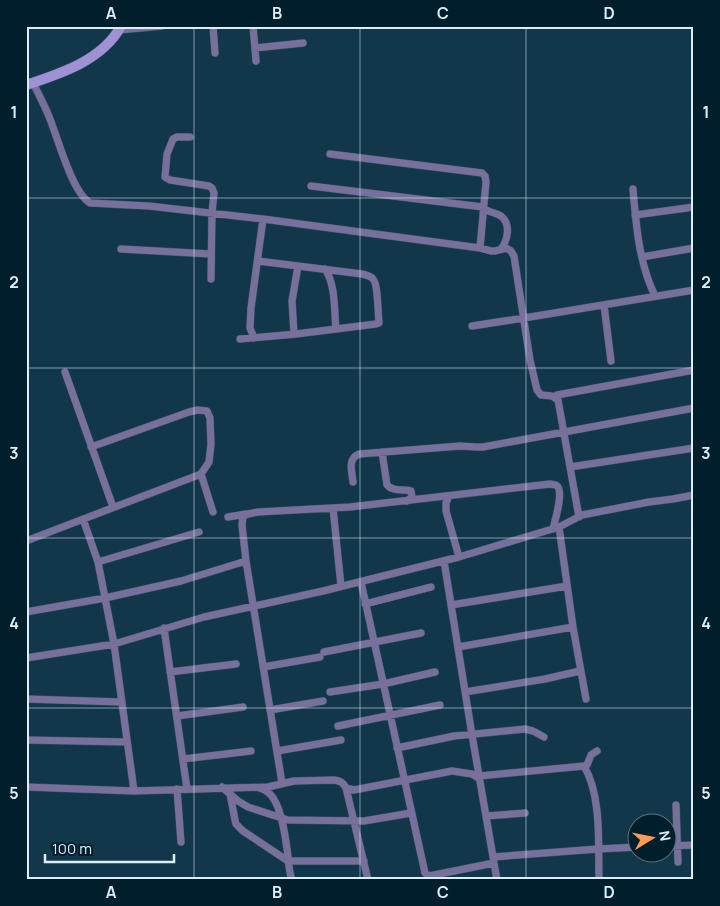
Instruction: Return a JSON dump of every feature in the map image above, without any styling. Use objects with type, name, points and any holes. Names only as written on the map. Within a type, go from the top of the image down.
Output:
[{"type":"street","points":[[162,26],[120,28],[105,47],[95,55],[78,65],[30,84],[42,99],[70,172],[87,201],[90,203],[149,206],[263,219],[491,251],[499,251],[506,248],[510,250],[514,256],[530,360],[537,390],[541,395],[552,396],[558,400],[579,517]]},
{"type":"street","points":[[213,26],[215,53]]},
{"type":"street","points":[[253,26],[256,61]]},
{"type":"street","points":[[255,48],[303,43]]},
{"type":"street","points":[[190,137],[177,136],[173,139],[167,154],[165,176],[170,180],[212,188],[214,193],[211,279]]},
{"type":"street","points":[[330,154],[482,174],[485,176],[485,179],[480,248]]},
{"type":"street","points":[[311,186],[483,207],[486,211],[501,216],[506,223],[506,240],[501,249]]},
{"type":"street","points":[[633,189],[635,215],[645,273],[655,296]]},
{"type":"street","points":[[635,215],[694,207]]},
{"type":"street","points":[[254,338],[251,332],[250,321],[263,219]]},
{"type":"street","points":[[642,257],[694,248]]},
{"type":"street","points":[[121,249],[211,254]]},
{"type":"street","points":[[240,339],[378,324],[374,279],[367,275],[258,261]]},
{"type":"street","points":[[294,334],[292,300],[298,266]]},
{"type":"street","points":[[325,270],[332,286],[336,329]]},
{"type":"street","points":[[472,326],[694,290]]},
{"type":"street","points":[[604,305],[612,361]]},
{"type":"street","points":[[555,398],[557,395],[694,370]]},
{"type":"street","points":[[65,372],[114,507]]},
{"type":"street","points":[[354,482],[351,462],[353,457],[359,454],[460,446],[476,448],[694,408]]},
{"type":"street","points":[[26,541],[200,474],[209,462],[211,444],[210,418],[207,411],[189,412],[91,447]]},
{"type":"street","points":[[570,467],[694,448]]},
{"type":"street","points":[[382,452],[387,485],[391,489],[411,492],[412,497],[406,501]]},
{"type":"street","points":[[200,474],[213,512]]},
{"type":"street","points":[[228,517],[258,512],[333,508],[550,484],[556,485],[559,490],[556,528],[586,698]]},
{"type":"street","points":[[26,658],[114,644],[204,617],[360,582],[459,557],[556,528],[579,517],[601,511],[694,495]]},
{"type":"street","points":[[449,496],[446,503],[446,511],[459,557]]},
{"type":"street","points":[[333,508],[341,586]]},
{"type":"street","points":[[246,514],[242,522],[246,561],[282,783]]},
{"type":"street","points":[[83,519],[98,562],[114,644],[134,790]]},
{"type":"street","points":[[98,562],[199,532]]},
{"type":"street","points":[[26,612],[105,598],[182,581],[246,561]]},
{"type":"street","points":[[444,561],[497,880]]},
{"type":"street","points":[[360,582],[425,873],[428,875],[493,860],[598,849],[628,848]]},
{"type":"street","points":[[451,605],[567,586]]},
{"type":"street","points":[[365,604],[431,587]]},
{"type":"street","points":[[458,647],[573,627]]},
{"type":"street","points":[[164,628],[187,789]]},
{"type":"street","points":[[263,667],[421,633]]},
{"type":"street","points":[[170,672],[236,664]]},
{"type":"street","points":[[465,692],[545,680],[580,671]]},
{"type":"street","points":[[330,692],[383,684],[435,672]]},
{"type":"street","points":[[26,698],[121,702]]},
{"type":"street","points":[[270,710],[323,701]]},
{"type":"street","points":[[338,726],[440,705]]},
{"type":"street","points":[[177,716],[243,707]]},
{"type":"street","points":[[397,748],[448,737],[529,729],[544,737]]},
{"type":"street","points":[[26,740],[127,742]]},
{"type":"street","points":[[276,751],[341,740]]},
{"type":"street","points":[[183,759],[250,751]]},
{"type":"street","points":[[346,788],[354,790],[452,771],[472,774],[479,778],[584,766],[587,765],[591,755],[597,751]]},
{"type":"street","points":[[584,766],[593,787],[597,813],[599,880]]},
{"type":"street","points":[[26,788],[187,789],[268,787],[294,780],[334,780],[342,782],[346,788],[368,880]]},
{"type":"street","points":[[222,787],[248,807],[288,820],[372,820],[411,813]]},
{"type":"street","points":[[257,787],[266,791],[274,798],[281,818],[292,880]]},
{"type":"street","points":[[177,789],[181,842]]},
{"type":"street","points":[[230,794],[234,820],[242,832],[288,861],[364,861]]},
{"type":"street","points":[[676,805],[676,814]]},
{"type":"street","points":[[486,816],[525,813]]},
{"type":"street","points":[[678,846],[694,845]]}]
